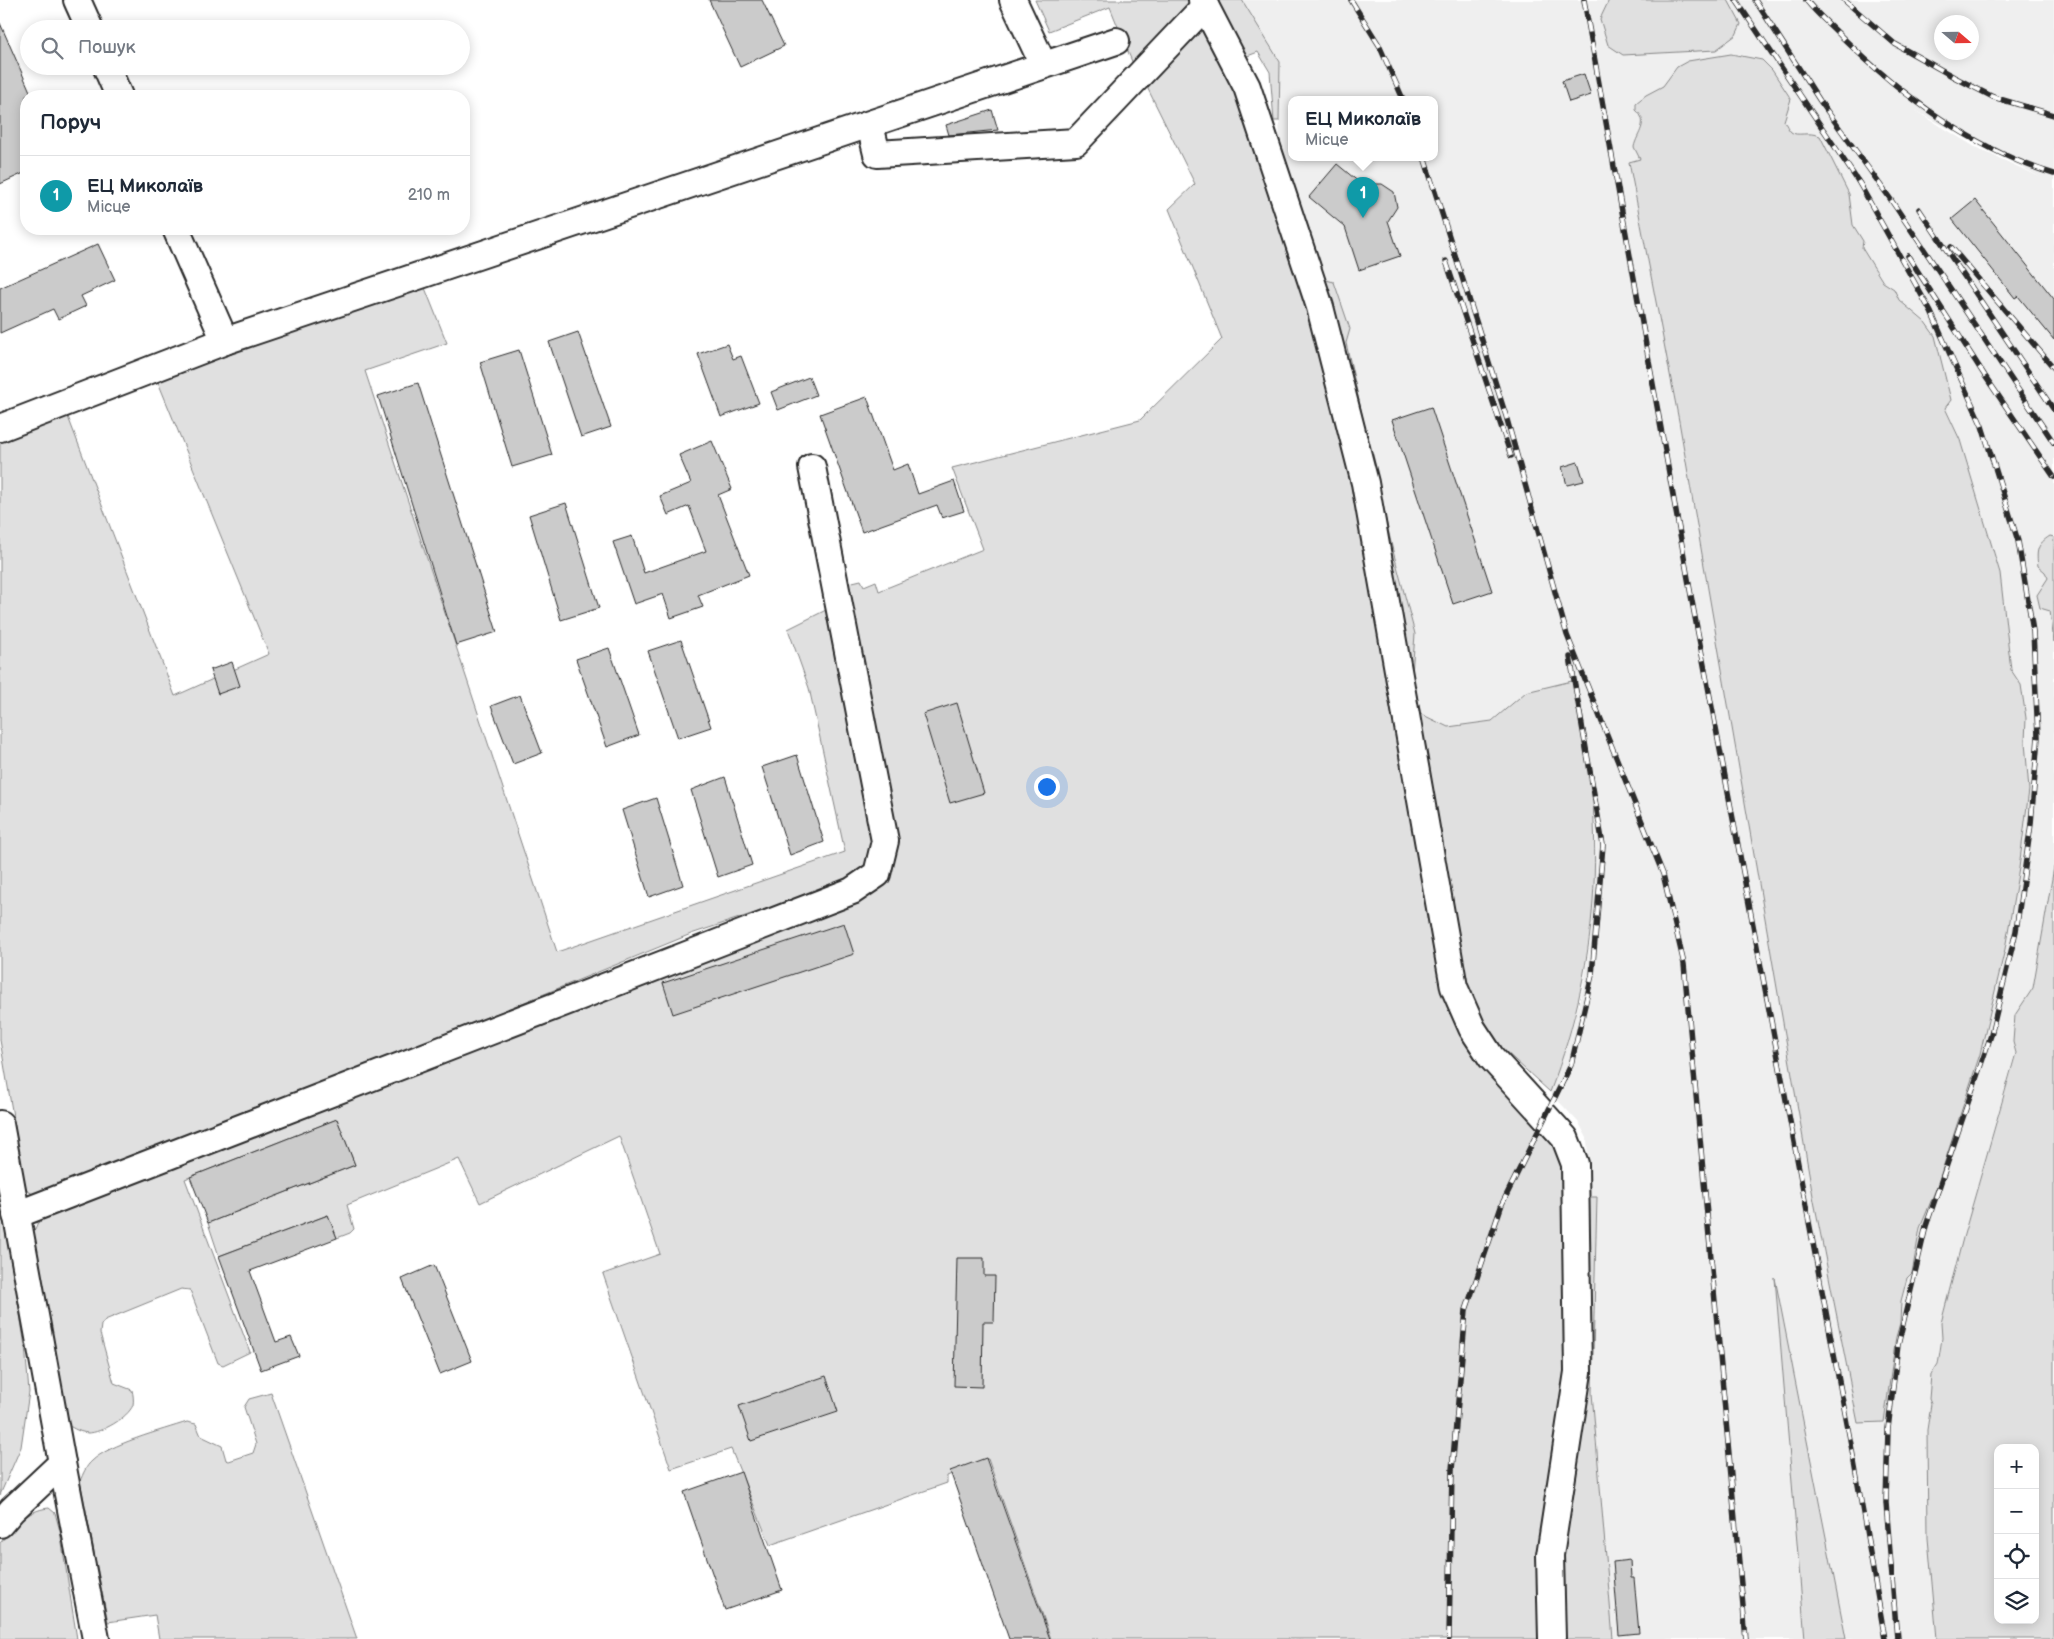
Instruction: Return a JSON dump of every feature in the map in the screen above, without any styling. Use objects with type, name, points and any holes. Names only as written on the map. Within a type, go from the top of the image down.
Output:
[{"type":"street","points":[[77,0],[86,20]]},
{"type":"street","points":[[1013,0],[1043,64]]},
{"type":"street","points":[[870,125],[878,154],[1076,142],[1203,3],[1247,87],[1320,307],[1365,483],[1454,987],[1472,1028],[1491,1056],[1565,1138],[1575,1164],[1578,1372],[1550,1555],[1552,1639]]},
{"type":"street","points":[[0,428],[225,341],[1116,41]]},
{"type":"street","points":[[110,75],[116,90]]},
{"type":"street","points":[[179,235],[225,341]]},
{"type":"street","points":[[16,1216],[852,892],[877,874],[885,841],[812,467]]},
{"type":"street","points":[[0,1124],[96,1639]]},
{"type":"street","points":[[0,1524],[12,1510],[62,1463]]},
{"type":"shaded area","points":[[1035,0],[1192,0],[1192,5],[1135,69],[1110,7],[1049,31]]},
{"type":"shaded area","points":[[1207,0],[1242,0],[1280,62],[1279,121],[1274,121],[1270,72],[1258,52],[1245,57]]},
{"type":"shaded area","points":[[1242,0],[2054,0],[2054,600],[2049,604],[2054,642],[2054,867],[2033,989],[1963,1238],[1946,1311],[1927,1430],[1928,1538],[1937,1639],[1846,1639],[1776,1285],[1805,1639],[1613,1639],[1592,1393],[1597,1197],[1589,1197],[1587,1138],[1579,1123],[1550,1092],[1573,1026],[1584,984],[1590,943],[1596,847],[1595,801],[1583,711],[1526,692],[1492,721],[1448,727],[1421,714],[1412,674],[1415,634],[1392,547],[1346,343],[1350,328],[1322,279],[1279,169],[1280,62]],"holes":[[[1914,110],[2040,177],[1975,147]],[[1629,163],[1900,309],[1960,440],[2000,573],[1920,1228],[1901,1301],[1883,1422],[1858,1423],[1813,1196],[1679,421]]]},
{"type":"shaded area","points":[[1609,0],[1728,0],[1741,24],[1736,35],[1716,50],[1623,55],[1608,45],[1600,19]]},
{"type":"shaded area","points":[[1199,21],[1232,62],[1311,309],[1358,485],[1449,990],[1559,1128],[1579,1339],[1543,1639],[1051,1639],[988,1459],[947,1476],[947,1483],[770,1545],[731,1449],[671,1469],[603,1274],[660,1254],[619,1136],[480,1203],[459,1159],[347,1205],[354,1229],[350,1233],[337,1238],[328,1215],[219,1256],[208,1223],[355,1165],[337,1119],[185,1179],[250,1352],[223,1365],[218,1363],[190,1290],[181,1289],[105,1320],[101,1325],[100,1333],[114,1383],[132,1390],[133,1405],[126,1415],[114,1424],[88,1433],[81,1432],[63,1422],[30,1240],[38,1222],[49,1215],[877,872],[844,584],[861,580],[864,586],[876,581],[879,591],[983,549],[952,468],[1140,420],[1222,339],[1169,209],[1195,184],[1143,79]]},
{"type":"shaded area","points":[[1731,54],[1762,60],[1772,70],[1791,99],[1784,121],[1791,132],[1820,136],[1849,194],[1853,225],[1863,241],[1862,248],[1883,282],[1894,289],[1899,300],[1925,322],[1935,336],[1951,400],[1945,408],[1960,440],[2000,573],[2011,670],[2021,685],[2026,718],[2025,742],[2029,790],[2019,868],[2005,949],[1980,1054],[1936,1189],[1920,1228],[1912,1273],[1907,1278],[1901,1301],[1900,1323],[1896,1337],[1884,1422],[1858,1423],[1813,1196],[1679,421],[1629,162],[1640,159],[1634,147],[1642,124],[1642,119],[1636,110],[1636,103],[1663,86],[1677,67],[1688,61]]},
{"type":"shaded area","points":[[1278,137],[1279,169],[1322,279],[1334,282],[1350,329],[1346,343],[1392,547],[1415,634],[1412,674],[1421,714],[1448,727],[1492,721],[1526,692],[1576,680],[1592,785],[1594,888],[1589,939],[1580,990],[1568,1041],[1550,1092],[1492,1039],[1481,1024],[1463,985],[1415,745],[1368,483],[1322,303],[1275,175],[1266,145],[1268,140]]},
{"type":"shaded area","points":[[419,283],[425,288],[447,343],[365,371],[557,952],[845,852],[809,688],[788,629],[826,610],[876,845],[868,865],[848,882],[691,934],[55,1194],[35,1195],[25,1187],[0,1040],[0,416],[65,409],[175,696],[269,654],[156,377]]},
{"type":"shaded area","points":[[2050,536],[2054,537],[2054,642],[2050,611],[2040,608],[2037,595],[2048,578],[2045,572],[2038,566],[2037,552],[2042,542]]},
{"type":"shaded area","points":[[2054,867],[2054,1639],[1937,1639],[1928,1538],[1927,1430],[1931,1404],[1929,1399],[1931,1375],[1938,1364],[1942,1338],[1941,1323],[1963,1238],[2016,1053],[2013,1042],[2015,1015],[2033,988]]},
{"type":"shaded area","points":[[0,1188],[25,1346],[29,1392],[21,1447],[0,1495]]},
{"type":"shaded area","points":[[1589,1197],[1597,1197],[1592,1393],[1613,1639],[1556,1639],[1550,1577],[1585,1339]]},
{"type":"shaded area","points":[[1775,1278],[1846,1639],[1805,1639]]},
{"type":"shaded area","points":[[271,1393],[357,1639],[159,1639],[155,1615],[108,1622],[80,1481],[88,1465],[100,1455],[123,1443],[187,1422],[196,1424],[201,1436],[222,1446],[226,1460],[229,1461],[253,1453],[256,1444],[244,1407],[249,1399]]},
{"type":"shaded area","points":[[49,1508],[55,1513],[60,1531],[77,1639],[0,1639],[0,1543],[21,1520],[41,1509]]},
{"type":"building","points":[[709,0],[762,0],[784,46],[740,67]]},
{"type":"building","points":[[0,23],[20,69],[20,75],[23,75],[29,90],[20,90],[20,175],[0,184]]},
{"type":"building","points":[[1584,74],[1591,95],[1569,102],[1562,81]]},
{"type":"building","points":[[992,110],[998,130],[949,135],[946,125]]},
{"type":"building","points":[[1337,164],[1366,188],[1374,184],[1382,184],[1394,192],[1397,207],[1388,221],[1400,256],[1359,270],[1345,227],[1309,197]]},
{"type":"building","points":[[1975,200],[2054,299],[2054,340],[2018,296],[2015,298],[1952,219]]},
{"type":"building","points":[[98,244],[115,280],[81,296],[86,306],[58,319],[53,309],[0,333],[0,288]]},
{"type":"building","points":[[578,332],[611,427],[581,437],[549,342]]},
{"type":"building","points":[[727,344],[733,359],[741,356],[759,403],[721,417],[698,354]]},
{"type":"building","points":[[519,350],[552,455],[512,467],[480,362]]},
{"type":"building","points":[[809,377],[816,395],[778,410],[771,392]]},
{"type":"building","points":[[418,383],[497,632],[456,645],[378,396]]},
{"type":"building","points":[[867,397],[893,470],[908,464],[918,494],[954,481],[964,511],[942,518],[937,505],[862,532],[820,414]]},
{"type":"building","points":[[1431,407],[1492,591],[1453,604],[1392,420]]},
{"type":"building","points":[[712,441],[732,489],[718,495],[749,575],[698,595],[703,607],[671,618],[663,594],[634,604],[613,542],[632,536],[644,573],[706,551],[689,506],[668,515],[660,496],[691,483],[679,455]]},
{"type":"building","points":[[1578,462],[1584,481],[1567,485],[1562,467]]},
{"type":"building","points":[[566,503],[599,608],[561,620],[529,515]]},
{"type":"building","points":[[681,640],[711,727],[678,738],[648,651]]},
{"type":"building","points":[[609,648],[639,735],[607,747],[576,659]]},
{"type":"building","points":[[232,662],[240,686],[218,694],[210,670]]},
{"type":"building","points":[[520,695],[542,753],[513,764],[491,706]]},
{"type":"building","points":[[957,703],[984,793],[950,803],[923,714]]},
{"type":"building","points":[[797,755],[824,842],[790,855],[762,767]]},
{"type":"building","points":[[725,777],[752,865],[718,877],[691,790]]},
{"type":"building","points":[[656,798],[683,885],[649,897],[622,810]]},
{"type":"building","points":[[844,923],[854,954],[673,1014],[663,983]]},
{"type":"building","points":[[337,1119],[355,1165],[208,1223],[190,1177]]},
{"type":"building","points":[[328,1215],[337,1238],[250,1271],[276,1342],[291,1337],[299,1356],[261,1370],[219,1256]]},
{"type":"building","points":[[957,1258],[984,1258],[984,1276],[995,1276],[994,1322],[983,1322],[982,1387],[954,1386]]},
{"type":"building","points":[[434,1265],[472,1361],[440,1374],[402,1279]]},
{"type":"building","points":[[826,1376],[838,1412],[751,1441],[739,1406]]},
{"type":"building","points":[[986,1458],[1050,1639],[1009,1639],[950,1471]]},
{"type":"building","points":[[741,1472],[782,1590],[725,1610],[684,1492]]},
{"type":"building","points":[[1630,1560],[1631,1578],[1634,1578],[1639,1633],[1619,1635],[1613,1562]]},
{"type":"railway","points":[[1351,0],[1379,45],[1402,96]]},
{"type":"railway","points":[[1584,0],[1694,612],[1852,1450],[1885,1639]]},
{"type":"railway","points":[[1736,0],[1862,187]]},
{"type":"railway","points":[[1755,0],[1820,101],[1889,197],[2054,443]]},
{"type":"railway","points":[[1806,0],[1864,58],[1939,118],[1995,150],[2054,174]]},
{"type":"railway","points":[[1844,0],[1895,44],[1954,77],[1993,97],[2054,115]]},
{"type":"railway","points":[[1425,161],[1506,416],[1567,635],[1663,874],[1684,964],[1746,1639]]},
{"type":"railway","points":[[1858,181],[1931,312],[1982,426],[2018,541],[2033,631],[2038,737],[2031,824],[2016,931],[1991,1035],[1926,1226],[1898,1345],[1888,1429],[1886,1503],[1897,1639]]},
{"type":"railway","points":[[1919,209],[2054,410]]},
{"type":"railway","points":[[1951,247],[2054,368]]},
{"type":"railway","points":[[1908,256],[1985,376],[2054,477]]},
{"type":"railway","points":[[1446,261],[1511,456]]},
{"type":"railway","points":[[1449,1639],[1452,1470],[1466,1310],[1502,1204],[1571,1065],[1592,975],[1603,845],[1570,657]]},
{"type":"place","name":"ЕЦ Миколаїв","points":[[1363,218]]}]
